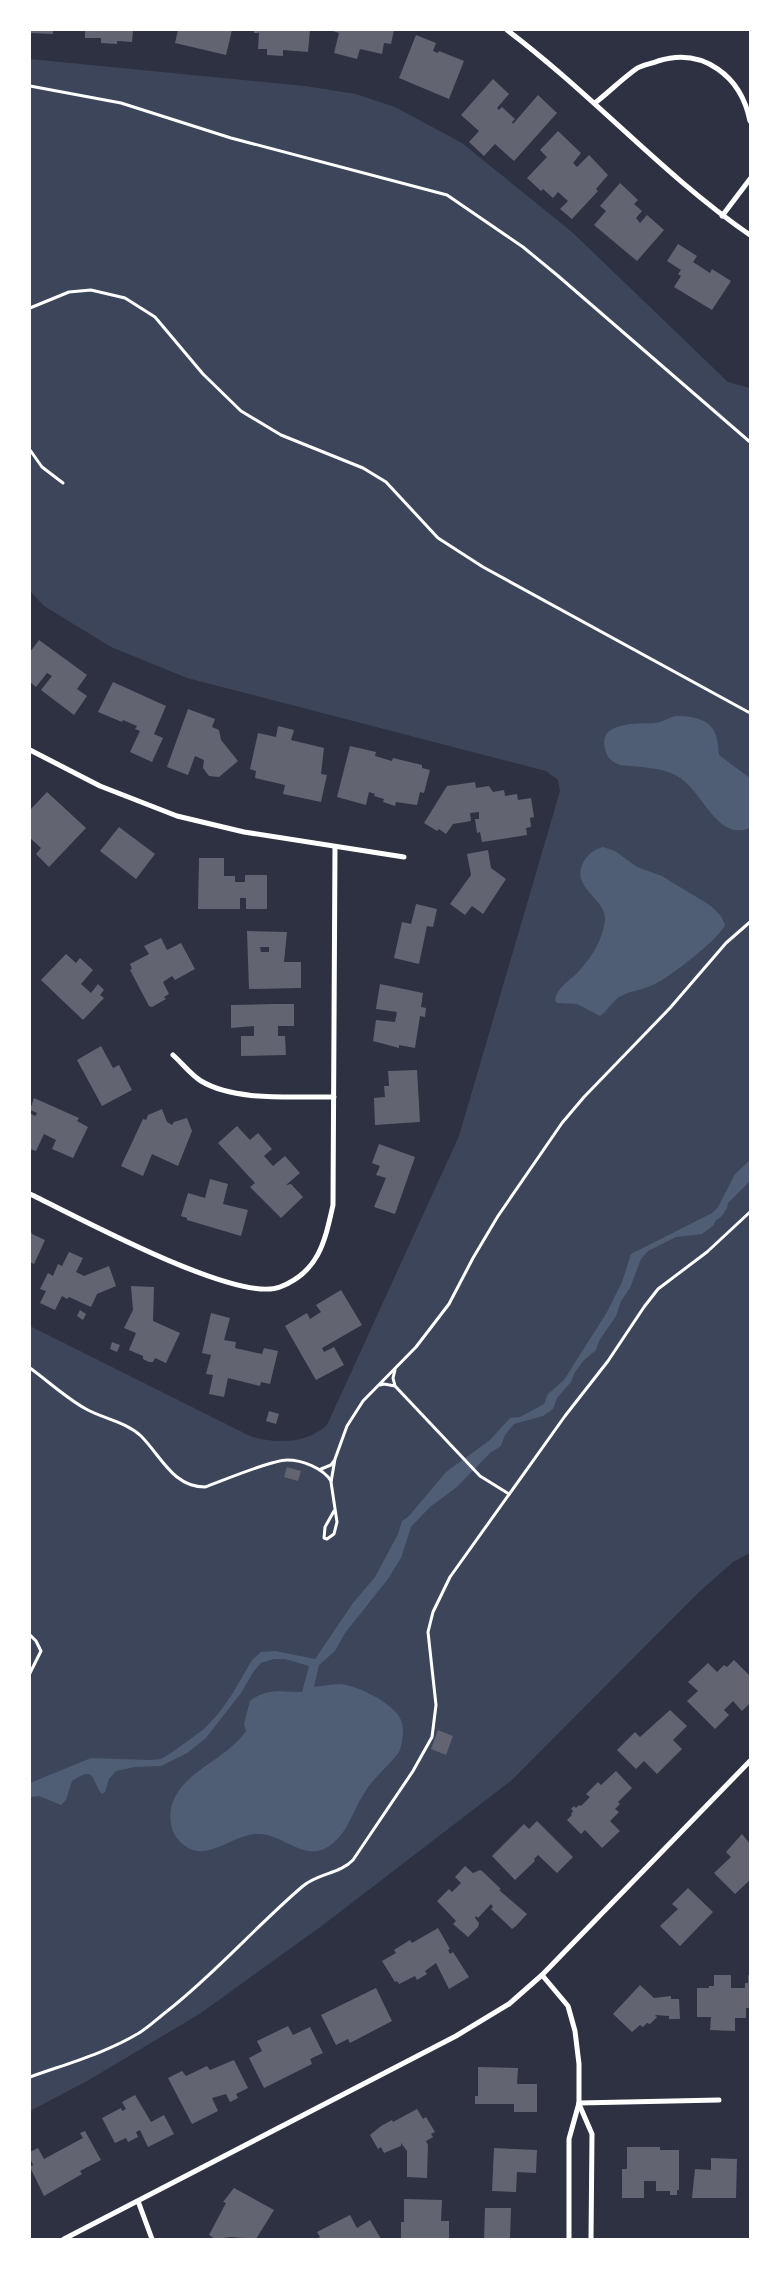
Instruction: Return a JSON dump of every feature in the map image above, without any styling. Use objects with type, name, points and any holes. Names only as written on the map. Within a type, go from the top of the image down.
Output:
[{"type":"street","points":[[508,30],[595,103],[722,216],[750,235]]},
{"type":"street","points":[[595,103],[638,68],[675,56],[702,59],[731,78],[750,121]]},
{"type":"street","points":[[722,216],[750,179]]},
{"type":"street","points":[[30,750],[100,786],[177,816],[244,832],[404,857]]},
{"type":"street","points":[[30,1194],[180,1265],[236,1286],[262,1290],[279,1287],[299,1276],[316,1260],[325,1241],[333,1205],[335,847]]},
{"type":"street","points":[[173,1055],[200,1081],[223,1091],[261,1096],[334,1097]]},
{"type":"street","points":[[64,2239],[456,2036],[509,2004],[542,1976],[750,1761]]},
{"type":"street","points":[[542,1976],[568,2006],[572,2018],[579,2064],[579,2103],[569,2139],[569,2239]]},
{"type":"street","points":[[579,2103],[719,2100]]},
{"type":"street","points":[[579,2103],[592,2134],[591,2239]]},
{"type":"street","points":[[138,2201],[152,2239]]},
{"type":"path","points":[[30,86],[121,103],[231,138],[447,195],[523,247],[550,269],[750,442]]},
{"type":"path","points":[[30,308],[69,292],[91,290],[125,298],[156,317],[203,374],[240,412],[281,435],[363,468],[386,482],[438,538],[483,567],[750,713]]},
{"type":"path","points":[[30,450],[42,467],[63,483]]},
{"type":"path","points":[[334,1511],[323,1533],[324,1538],[327,1539],[336,1530],[337,1522],[331,1482],[335,1459],[347,1426],[363,1401],[416,1347],[449,1304],[498,1216],[562,1123],[670,1008],[726,943],[750,922]]},
{"type":"path","points":[[30,2077],[112,2046],[140,2033],[195,1990],[252,1932],[312,1878],[346,1867],[353,1860],[414,1771],[432,1736],[436,1704],[428,1632],[433,1612],[450,1577],[565,1416],[608,1361],[658,1289],[707,1252],[750,1212]]},
{"type":"path","points":[[30,1368],[84,1408],[129,1427],[140,1436],[176,1477],[194,1487],[205,1487],[287,1460],[320,1469],[331,1482]]},
{"type":"path","points":[[396,1368],[393,1378],[395,1386],[459,1456],[480,1476],[509,1494]]},
{"type":"path","points":[[379,1385],[395,1386]]},
{"type":"path","points":[[320,1469],[331,1465],[335,1459]]},
{"type":"path","points":[[30,1636],[36,1641],[41,1650],[30,1673]]},
{"type":"shaded area","points":[[30,59],[305,86],[356,94],[395,107],[462,143],[572,232],[728,382],[750,388],[750,1553],[733,1562],[698,1593],[512,1780],[323,1925],[201,2013],[89,2080],[30,2111],[30,1326],[250,1436],[260,1439],[290,1441],[310,1436],[327,1425],[459,1136],[560,791],[558,780],[546,771],[187,678],[111,647],[44,606],[30,591]]},
{"type":"shaded area","points":[[676,716],[699,719],[709,725],[716,735],[719,755],[750,778],[750,828],[738,830],[728,828],[710,813],[695,792],[677,776],[657,769],[620,765],[612,761],[607,755],[604,740],[607,733],[613,729],[629,724],[657,723]]},
{"type":"shaded area","points":[[603,847],[615,851],[637,867],[662,876],[711,906],[721,916],[725,925],[714,939],[671,974],[651,986],[619,997],[600,1016],[577,1004],[557,1003],[555,1000],[561,987],[588,960],[602,934],[605,920],[604,913],[601,906],[585,886],[580,872],[583,863],[589,855]]},
{"type":"shaded area","points":[[750,1160],[750,1181],[728,1203],[727,1208],[713,1226],[702,1234],[676,1237],[648,1251],[641,1259],[630,1288],[621,1301],[616,1316],[599,1341],[596,1350],[584,1360],[575,1372],[571,1382],[557,1398],[553,1409],[543,1416],[514,1424],[505,1435],[501,1446],[490,1453],[457,1487],[430,1507],[411,1527],[401,1558],[388,1579],[345,1633],[335,1651],[319,1665],[314,1687],[341,1684],[364,1691],[390,1706],[396,1712],[402,1722],[403,1731],[399,1752],[377,1776],[360,1799],[344,1831],[332,1844],[324,1849],[308,1851],[267,1835],[259,1834],[248,1835],[206,1851],[196,1851],[186,1847],[176,1837],[171,1825],[171,1808],[178,1792],[195,1774],[228,1750],[246,1731],[244,1724],[250,1701],[269,1692],[302,1692],[309,1666],[285,1659],[274,1659],[261,1663],[241,1693],[206,1738],[187,1753],[161,1766],[135,1767],[116,1771],[109,1779],[105,1792],[102,1794],[90,1774],[86,1774],[72,1781],[66,1800],[61,1805],[39,1796],[30,1797],[30,1783],[91,1758],[150,1760],[161,1759],[171,1753],[204,1729],[218,1714],[252,1660],[261,1652],[275,1651],[315,1659],[353,1603],[375,1577],[398,1534],[402,1521],[409,1516],[446,1472],[490,1440],[510,1418],[520,1417],[544,1404],[548,1394],[564,1380],[607,1312],[622,1282],[631,1254],[712,1213],[718,1207],[735,1174]]},
{"type":"building","points":[[30,30],[53,30],[53,34],[30,33]]},
{"type":"building","points":[[85,30],[133,30],[132,42],[117,41],[117,44],[101,43],[101,38],[85,38]]},
{"type":"building","points":[[178,30],[232,30],[226,55],[175,43]]},
{"type":"building","points":[[254,30],[310,30],[308,52],[283,50],[283,56],[267,55],[267,49],[258,49],[259,33],[254,33]]},
{"type":"building","points":[[330,30],[394,30],[391,44],[384,43],[382,54],[360,49],[357,59],[334,53],[339,33]]},
{"type":"building","points":[[416,35],[436,43],[433,51],[438,53],[439,51],[464,61],[449,99],[399,78]]},
{"type":"building","points":[[493,79],[509,94],[497,108],[499,110],[502,107],[515,119],[512,122],[513,124],[538,95],[557,113],[514,161],[495,144],[484,156],[469,142],[479,131],[461,115]]},
{"type":"building","points":[[558,131],[581,153],[573,163],[577,167],[589,155],[608,175],[596,189],[598,191],[572,219],[560,209],[568,201],[558,192],[553,198],[543,189],[541,191],[527,178],[547,157],[540,150]]},
{"type":"building","points":[[620,183],[638,200],[634,204],[642,211],[636,218],[640,223],[647,215],[664,230],[637,261],[594,225],[606,211],[600,206]]},
{"type":"building","points":[[678,244],[697,256],[693,262],[710,273],[712,269],[731,281],[712,310],[674,287],[681,276],[678,274],[681,270],[667,261]]},
{"type":"building","points":[[39,640],[87,675],[77,689],[87,696],[74,715],[41,690],[52,676],[47,673],[36,687],[30,682],[30,652]]},
{"type":"building","points":[[113,682],[166,706],[154,734],[163,738],[152,762],[130,752],[140,731],[135,729],[137,726],[98,712]]},
{"type":"building","points":[[188,709],[215,719],[212,727],[219,730],[221,740],[238,761],[219,777],[209,776],[203,768],[204,760],[195,756],[188,775],[167,767]]},
{"type":"building","points":[[278,726],[294,730],[291,740],[324,748],[321,774],[327,775],[321,802],[283,794],[285,785],[255,778],[256,771],[250,769],[258,733],[276,737]]},
{"type":"building","points":[[350,746],[376,752],[375,756],[392,761],[393,758],[422,765],[422,768],[430,770],[424,793],[420,792],[417,805],[396,802],[395,806],[383,802],[384,799],[374,796],[375,794],[369,792],[366,805],[337,797]]},
{"type":"building","points":[[475,782],[476,788],[489,786],[493,792],[504,790],[505,796],[517,794],[518,800],[531,798],[534,817],[530,818],[531,827],[526,828],[527,835],[482,842],[480,832],[477,833],[475,819],[479,819],[479,812],[470,813],[471,821],[453,824],[446,834],[424,823],[447,786]]},
{"type":"building","points":[[47,792],[86,828],[49,867],[36,854],[41,848],[30,838],[30,810]]},
{"type":"building","points":[[119,827],[155,854],[136,879],[100,851]]},
{"type":"building","points":[[488,850],[491,868],[506,879],[483,914],[472,906],[465,915],[450,904],[471,875],[467,854]]},
{"type":"building","points":[[199,858],[224,858],[224,876],[235,876],[235,882],[245,882],[245,875],[267,875],[267,909],[246,909],[246,898],[240,898],[240,909],[198,909]]},
{"type":"building","points":[[416,904],[437,909],[433,927],[427,926],[419,964],[394,958],[402,922],[411,924]]},
{"type":"building","points":[[247,931],[287,932],[284,962],[301,962],[301,988],[249,989]],"holes":[[[260,947],[269,947],[269,952],[261,952]]]},
{"type":"building","points":[[161,938],[167,950],[181,943],[195,969],[175,980],[172,976],[163,982],[169,994],[164,997],[166,999],[152,1007],[149,1006],[130,970],[132,969],[130,964],[149,954],[144,946]]},
{"type":"building","points":[[66,954],[76,963],[80,958],[93,970],[81,984],[91,993],[98,984],[104,990],[100,995],[104,998],[83,1020],[41,980]]},
{"type":"building","points":[[380,984],[423,993],[421,1007],[426,1008],[425,1017],[420,1016],[415,1048],[399,1045],[399,1048],[373,1041],[376,1020],[395,1022],[397,1012],[376,1009]]},
{"type":"building","points":[[294,1004],[294,1026],[278,1026],[278,1036],[285,1036],[286,1055],[241,1056],[241,1036],[254,1036],[254,1026],[231,1028],[231,1005]]},
{"type":"building","points":[[101,1046],[113,1068],[119,1065],[132,1090],[102,1106],[77,1060]]},
{"type":"building","points":[[417,1070],[420,1122],[375,1125],[374,1098],[385,1097],[384,1086],[389,1086],[388,1071]]},
{"type":"building","points":[[34,1098],[79,1118],[77,1121],[88,1127],[73,1158],[52,1149],[56,1140],[44,1134],[36,1151],[30,1149],[30,1113],[35,1116],[37,1113],[30,1110]]},
{"type":"building","points":[[162,1109],[167,1122],[172,1125],[174,1122],[187,1118],[192,1131],[178,1166],[152,1154],[143,1176],[121,1166],[143,1119],[146,1120],[148,1115]]},
{"type":"building","points":[[237,1126],[250,1140],[258,1133],[272,1149],[264,1156],[273,1166],[285,1156],[300,1173],[286,1185],[291,1184],[303,1197],[281,1218],[250,1187],[255,1183],[218,1143]]},
{"type":"building","points":[[379,1144],[415,1157],[395,1214],[374,1207],[386,1178],[376,1175],[380,1166],[372,1163]]},
{"type":"building","points":[[210,1179],[228,1184],[223,1204],[248,1210],[241,1236],[187,1220],[187,1218],[181,1216],[188,1193],[205,1198]]},
{"type":"building","points":[[30,1230],[32,1234],[45,1240],[34,1264],[30,1262]]},
{"type":"building","points":[[69,1252],[83,1258],[76,1272],[84,1276],[109,1266],[116,1286],[97,1294],[91,1307],[69,1297],[67,1299],[62,1296],[55,1310],[40,1303],[46,1291],[40,1289],[48,1273],[53,1276],[58,1264],[62,1266]]},
{"type":"building","points":[[131,1286],[154,1287],[153,1321],[180,1333],[166,1363],[155,1358],[153,1362],[149,1362],[143,1359],[143,1356],[129,1350],[136,1333],[124,1328],[133,1310]]},
{"type":"building","points":[[341,1290],[362,1325],[322,1348],[324,1352],[334,1347],[344,1365],[316,1380],[285,1326],[307,1313],[310,1319],[321,1312],[316,1305]]},
{"type":"building","points":[[80,1310],[86,1314],[83,1320],[77,1316]]},
{"type":"building","points":[[211,1313],[230,1318],[224,1340],[236,1342],[235,1348],[262,1354],[264,1348],[278,1351],[270,1384],[261,1382],[260,1386],[228,1378],[224,1397],[209,1394],[213,1375],[206,1374],[211,1355],[202,1353]]},
{"type":"building","points":[[112,1342],[120,1345],[117,1352],[110,1349]]},
{"type":"building","points":[[269,1411],[279,1414],[276,1424],[266,1421]]},
{"type":"building","points":[[287,1467],[301,1471],[298,1481],[284,1477]]},
{"type":"building","points":[[734,1660],[750,1676],[750,1703],[742,1711],[733,1701],[724,1710],[729,1715],[715,1729],[687,1701],[698,1691],[688,1682],[708,1663],[717,1672],[724,1665],[727,1667]]},
{"type":"building","points":[[670,1710],[687,1726],[673,1740],[682,1749],[657,1774],[644,1761],[636,1769],[617,1750],[635,1732],[640,1737]]},
{"type":"building","points":[[438,1730],[453,1736],[446,1755],[431,1749]]},
{"type":"building","points":[[616,1771],[632,1788],[618,1802],[620,1804],[615,1809],[619,1812],[610,1821],[620,1831],[602,1848],[585,1830],[581,1834],[567,1820],[572,1815],[573,1811],[571,1809],[574,1806],[576,1808],[579,1805],[581,1806],[590,1797],[586,1794],[598,1782],[601,1785]]},
{"type":"building","points":[[537,1821],[573,1857],[557,1873],[538,1855],[534,1859],[535,1861],[515,1880],[492,1856],[524,1824],[529,1829]]},
{"type":"building","points":[[742,1834],[750,1844],[750,1880],[735,1894],[714,1873],[731,1857],[726,1852]]},
{"type":"building","points":[[465,1866],[473,1873],[482,1871],[501,1889],[499,1890],[527,1914],[516,1926],[512,1929],[491,1909],[493,1907],[491,1904],[478,1918],[476,1916],[475,1918],[479,1923],[478,1927],[468,1937],[453,1924],[456,1921],[437,1901],[449,1889],[452,1892],[461,1883],[455,1877]]},
{"type":"building","points":[[688,1888],[713,1912],[680,1946],[660,1926],[678,1909],[672,1904]]},
{"type":"building","points":[[438,1928],[450,1949],[448,1950],[450,1954],[453,1952],[469,1977],[449,1989],[436,1963],[425,1971],[427,1974],[417,1980],[415,1976],[399,1984],[397,1981],[395,1982],[382,1961],[396,1953],[394,1950],[410,1940],[412,1943]]},
{"type":"building","points":[[714,1975],[731,1975],[731,1988],[745,1988],[745,1983],[748,1983],[748,1975],[750,1975],[750,2008],[746,2008],[746,2018],[735,2018],[735,2031],[710,2030],[711,2017],[697,2017],[697,1988],[714,1986]]},
{"type":"building","points":[[640,1985],[654,1998],[671,1996],[671,1999],[679,1999],[680,2019],[669,2019],[669,2016],[655,2015],[657,2017],[650,2024],[647,2023],[643,2027],[640,2025],[632,2032],[613,2014]]},
{"type":"building","points":[[376,1988],[392,2021],[350,2043],[348,2039],[336,2045],[321,2015]]},
{"type":"building","points":[[288,2026],[293,2035],[310,2027],[323,2053],[310,2059],[312,2064],[264,2088],[249,2058],[262,2051],[257,2041]]},
{"type":"building","points":[[234,2060],[248,2088],[236,2094],[238,2098],[230,2102],[226,2094],[212,2098],[218,2111],[192,2124],[168,2078],[182,2071],[186,2076],[207,2066],[210,2070]]},
{"type":"building","points":[[478,2067],[518,2068],[517,2084],[537,2084],[537,2112],[514,2112],[514,2104],[475,2104],[475,2096],[478,2096]]},
{"type":"building","points":[[135,2095],[151,2122],[164,2115],[174,2134],[148,2147],[140,2130],[136,2132],[138,2137],[128,2142],[126,2138],[115,2143],[102,2118],[121,2108],[122,2111],[126,2109],[122,2102]]},
{"type":"building","points":[[417,2109],[423,2119],[426,2117],[435,2132],[431,2134],[433,2137],[426,2141],[428,2145],[427,2178],[407,2177],[407,2151],[401,2143],[401,2146],[384,2153],[381,2147],[378,2149],[370,2135],[381,2126],[392,2120],[393,2122]]},
{"type":"building","points":[[85,2131],[101,2160],[80,2171],[82,2174],[44,2196],[30,2167],[33,2165],[30,2152],[38,2148],[44,2159],[83,2138],[80,2133]]},
{"type":"building","points":[[627,2147],[660,2147],[660,2150],[679,2150],[679,2190],[677,2190],[677,2195],[670,2195],[670,2191],[656,2191],[656,2181],[644,2181],[644,2198],[622,2198],[622,2169],[627,2169]]},
{"type":"building","points":[[494,2148],[537,2150],[536,2173],[517,2172],[516,2192],[492,2191]]},
{"type":"building","points":[[711,2158],[737,2159],[736,2198],[692,2198],[695,2169],[711,2170]]},
{"type":"building","points":[[234,2188],[274,2210],[256,2239],[231,2237],[215,2239],[209,2235],[226,2203],[223,2202]]},
{"type":"building","points":[[404,2199],[442,2200],[441,2221],[449,2221],[449,2239],[401,2238],[401,2222],[404,2222]]},
{"type":"building","points":[[485,2208],[511,2208],[510,2239],[484,2239]]},
{"type":"building","points":[[350,2215],[357,2228],[370,2220],[381,2239],[316,2239],[320,2237],[317,2232]]}]
